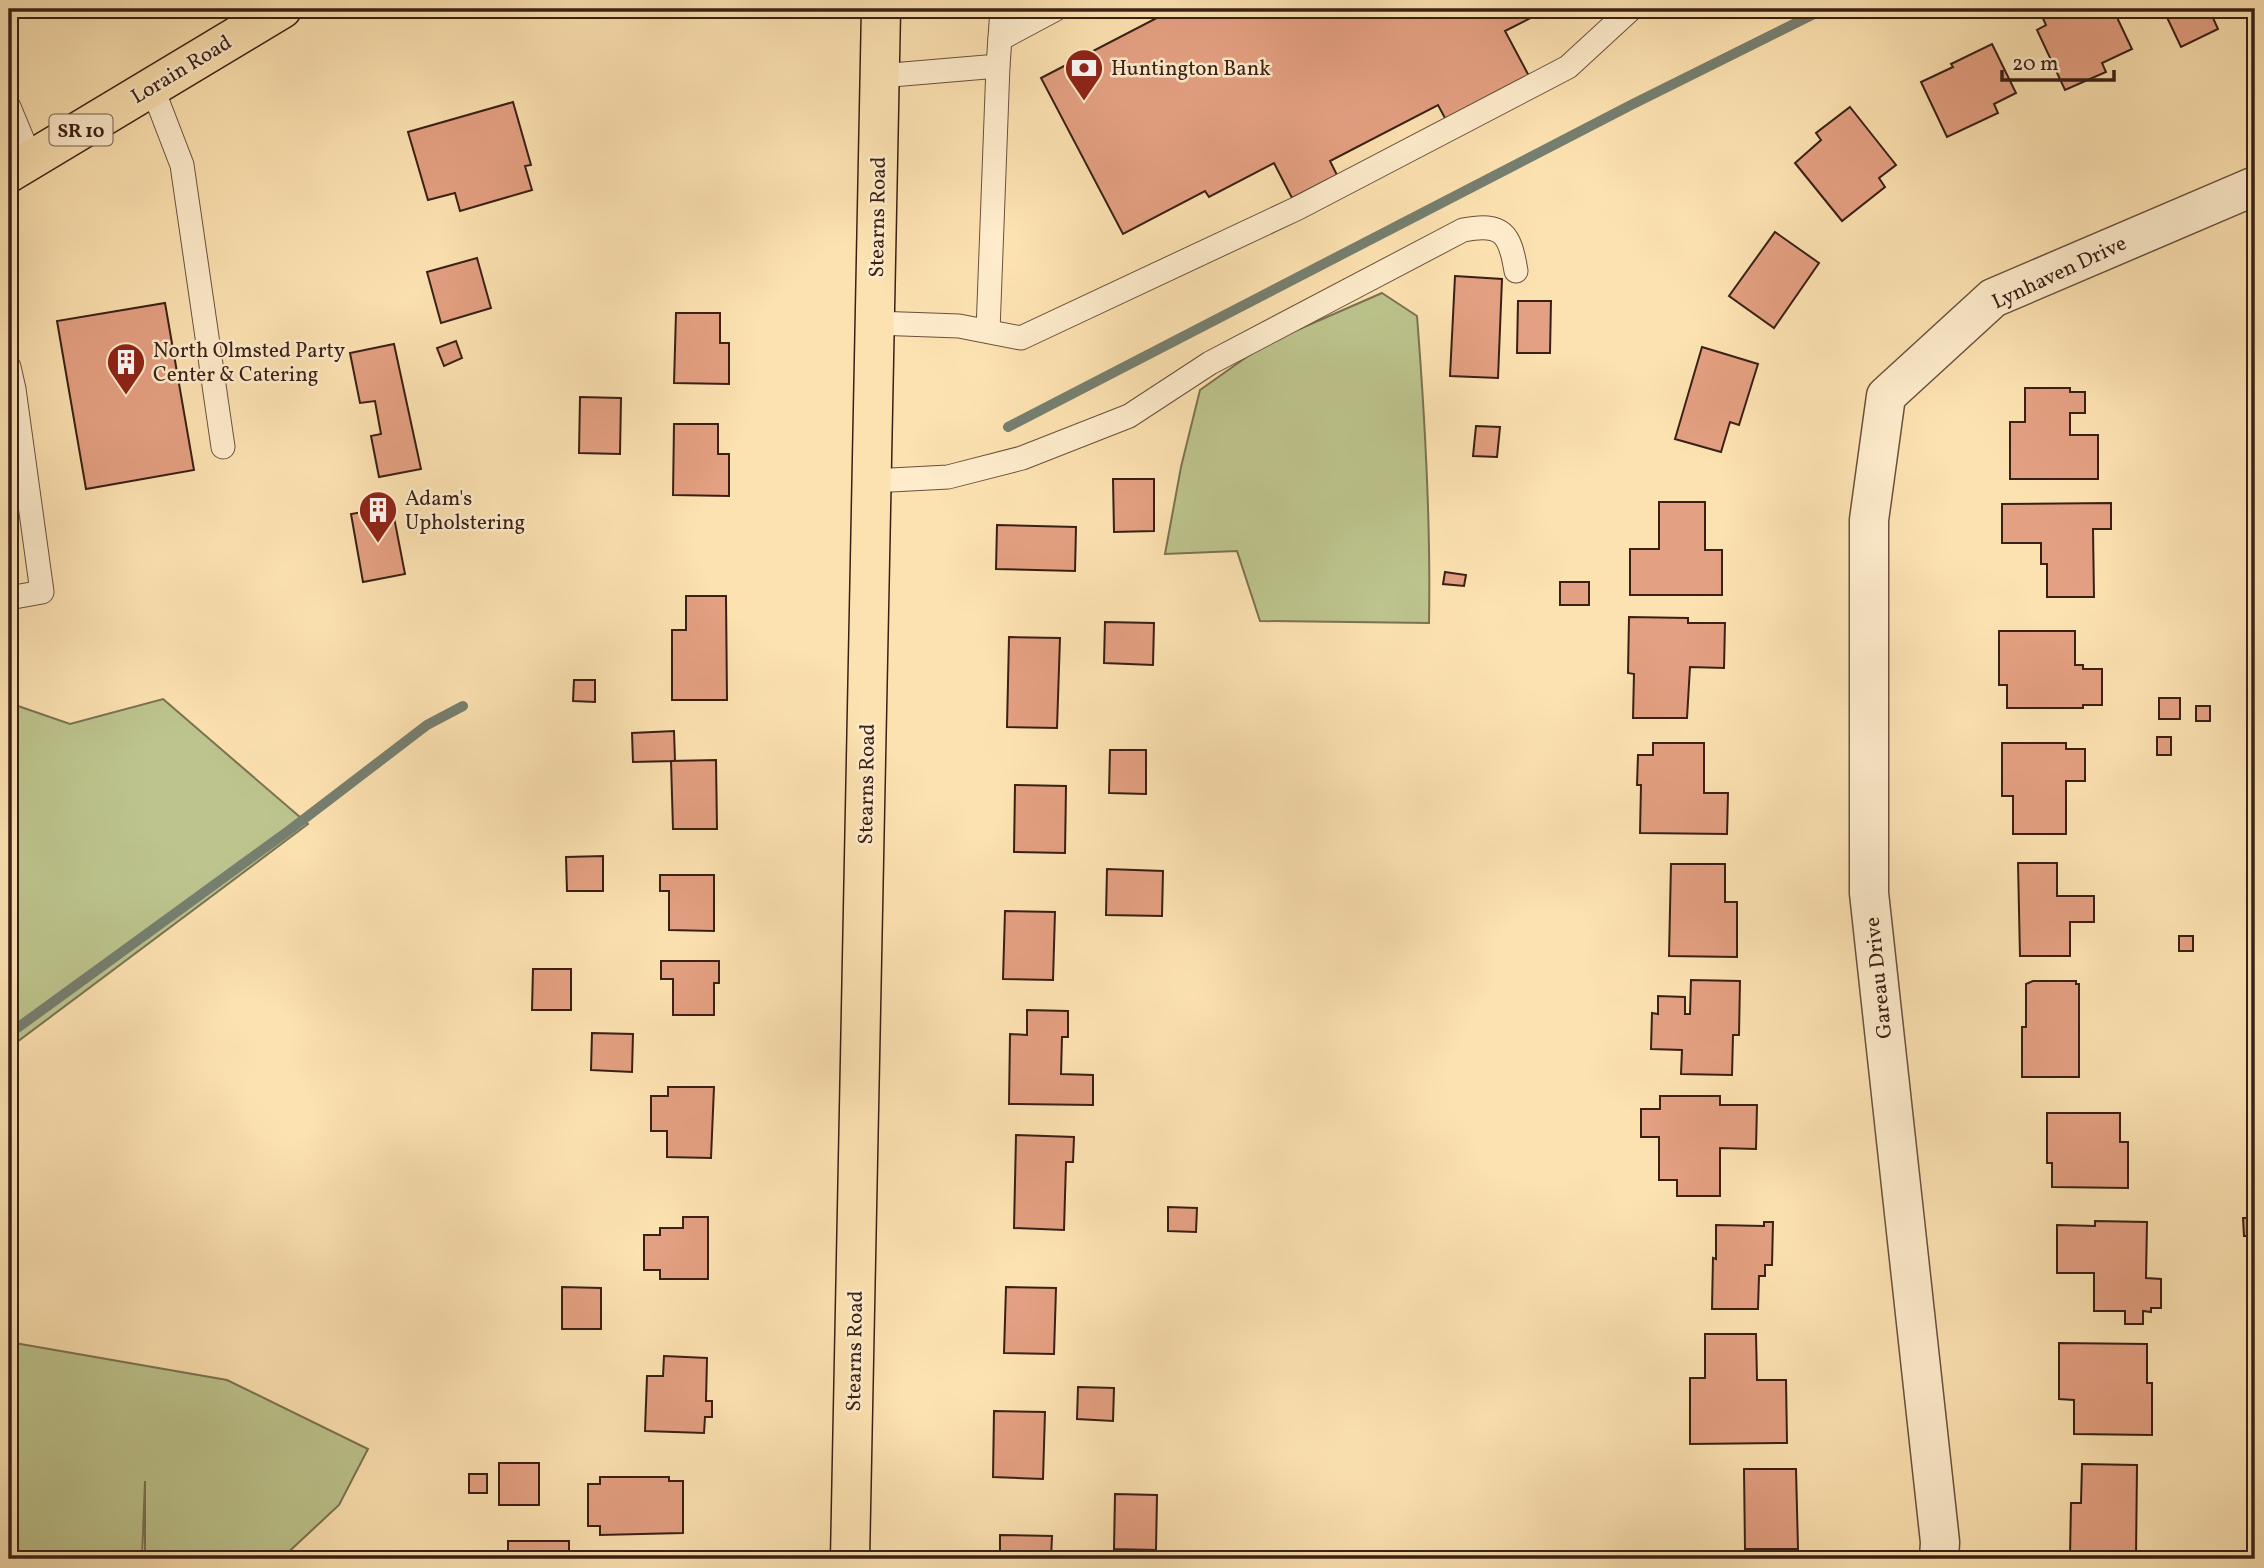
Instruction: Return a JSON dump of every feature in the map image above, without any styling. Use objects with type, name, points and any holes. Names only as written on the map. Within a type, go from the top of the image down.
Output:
[{"type":"main road","name":"Lorain Road","points":[[20,166],[282,9]]},
{"type":"main road","name":"Stearns Road","points":[[850,1559],[881,9]]},
{"type":"street","name":"Lynhaven Drive","points":[[1886,396],[1993,298],[2255,186]]},
{"type":"street","name":"Gareau Drive","points":[[1886,396],[1868,520],[1868,893],[1940,1542],[1939,1559]]},
{"type":"lane","points":[[988,331],[1002,9]]},
{"type":"lane","points":[[1000,39],[1056,9]]},
{"type":"lane","points":[[875,323],[959,326],[1021,338],[1298,208],[1568,67],[1631,9]]},
{"type":"lane","points":[[880,76],[998,66]]},
{"type":"lane","points":[[152,87],[182,165],[223,447]]},
{"type":"lane","points":[[9,107],[20,166]]},
{"type":"lane","points":[[872,481],[958,475],[1022,458],[1129,416],[1210,363],[1464,230],[1483,226],[1502,233],[1512,245],[1516,271]]},
{"type":"lane","points":[[9,367],[42,592],[9,598]]},
{"type":"green space","points":[[1382,293],[1417,316],[1427,469],[1429,623],[1260,621],[1237,551],[1165,554],[1181,467],[1200,390],[1265,344]]},
{"type":"green space","points":[[163,699],[308,824],[9,1048],[9,719],[18,706],[70,724]]},
{"type":"green space","points":[[9,1342],[227,1380],[368,1449],[339,1505],[281,1559],[145,1559],[145,1481],[142,1559],[9,1559]]},
{"type":"building","points":[[1174,9],[1548,9],[1505,31],[1529,76],[1446,120],[1438,105],[1330,161],[1337,175],[1292,198],[1274,163],[1209,197],[1205,191],[1123,234],[1041,78]]},
{"type":"building","points":[[2051,9],[2061,9],[2065,17],[2082,9],[2113,9],[2132,49],[2102,63],[2106,72],[2065,90],[2037,30],[2046,25],[2041,14]]},
{"type":"building","points":[[2163,9],[2209,9],[2218,29],[2181,47]]},
{"type":"building","points":[[1992,44],[2016,93],[1994,104],[1998,113],[1947,137],[1921,82]]},
{"type":"building","points":[[513,102],[531,165],[525,166],[532,190],[460,211],[455,193],[428,200],[408,132]]},
{"type":"building","points":[[1850,107],[1896,165],[1879,178],[1885,187],[1842,221],[1795,163],[1821,140],[1816,133]]},
{"type":"building","points":[[1775,232],[1819,263],[1774,328],[1729,296]]},
{"type":"building","points":[[477,258],[491,308],[441,323],[427,272]]},
{"type":"building","points":[[1455,276],[1502,279],[1498,378],[1450,376]]},
{"type":"building","points":[[1518,301],[1551,301],[1550,353],[1517,353]]},
{"type":"building","name":"North Olmsted Party Center & Catering","points":[[165,303],[194,470],[86,489],[57,321]]},
{"type":"building","points":[[676,313],[720,313],[720,343],[729,343],[729,384],[674,383]]},
{"type":"building","points":[[456,341],[462,358],[444,366],[437,348]]},
{"type":"building","points":[[394,344],[421,469],[379,477],[371,436],[381,434],[375,401],[360,403],[350,353]]},
{"type":"building","points":[[1702,347],[1758,364],[1739,425],[1730,422],[1721,452],[1675,439]]},
{"type":"building","points":[[2025,388],[2070,388],[2070,392],[2085,392],[2085,413],[2070,413],[2070,435],[2098,435],[2098,479],[2010,479],[2010,422],[2025,422]]},
{"type":"building","points":[[580,397],[621,398],[620,454],[579,453]]},
{"type":"building","points":[[674,424],[718,424],[718,454],[729,454],[729,496],[673,495]]},
{"type":"building","points":[[1476,426],[1500,427],[1497,457],[1473,456]]},
{"type":"building","points":[[1113,479],[1154,479],[1154,531],[1114,532]]},
{"type":"building","points":[[1659,502],[1705,502],[1705,550],[1722,550],[1722,595],[1630,595],[1630,549],[1659,549]]},
{"type":"building","points":[[2111,503],[2111,529],[2093,529],[2094,597],[2047,597],[2047,564],[2041,564],[2041,543],[2002,543],[2002,504]]},
{"type":"building","name":"Adam's Upholstering","points":[[392,507],[405,574],[363,582],[351,514]]},
{"type":"building","points":[[997,525],[1076,527],[1075,571],[996,569]]},
{"type":"building","points":[[1445,572],[1466,575],[1464,586],[1443,584]]},
{"type":"building","points":[[1560,582],[1589,582],[1589,605],[1560,605]]},
{"type":"building","points":[[686,596],[726,596],[727,700],[672,700],[672,630],[686,630]]},
{"type":"building","points":[[1629,617],[1688,618],[1688,623],[1725,623],[1724,668],[1690,667],[1687,718],[1633,718],[1634,674],[1628,673]]},
{"type":"building","points":[[1105,622],[1154,623],[1153,665],[1104,663]]},
{"type":"building","points":[[1999,631],[2075,631],[2075,665],[2083,665],[2083,669],[2102,669],[2102,705],[2083,705],[2083,708],[2007,708],[2007,685],[1999,685]]},
{"type":"building","points":[[1009,637],[1060,638],[1057,728],[1007,727]]},
{"type":"building","points":[[574,680],[595,680],[595,702],[573,701]]},
{"type":"building","points":[[2159,698],[2180,698],[2180,719],[2159,719]]},
{"type":"building","points":[[2196,706],[2210,706],[2210,721],[2196,721]]},
{"type":"building","points":[[674,731],[675,761],[633,762],[632,733]]},
{"type":"building","points":[[2157,737],[2171,737],[2171,755],[2157,755]]},
{"type":"building","points":[[1653,743],[1704,743],[1704,793],[1728,793],[1727,834],[1640,833],[1641,785],[1637,785],[1638,755],[1653,755]]},
{"type":"building","points":[[2002,743],[2066,743],[2066,749],[2085,749],[2085,781],[2066,781],[2066,834],[2013,834],[2013,796],[2002,796]]},
{"type":"building","points":[[1110,750],[1146,750],[1146,794],[1109,793]]},
{"type":"building","points":[[716,760],[717,829],[673,829],[671,761]]},
{"type":"building","points":[[1015,785],[1066,786],[1065,853],[1014,852]]},
{"type":"building","points":[[603,856],[603,891],[567,891],[566,857]]},
{"type":"building","points":[[2018,863],[2057,863],[2057,896],[2094,896],[2094,922],[2070,922],[2070,956],[2020,956]]},
{"type":"building","points":[[1671,864],[1725,864],[1725,902],[1737,902],[1737,957],[1669,956]]},
{"type":"building","points":[[1107,869],[1163,871],[1162,916],[1106,915]]},
{"type":"building","points":[[660,875],[714,875],[714,931],[669,930],[669,891],[660,891]]},
{"type":"building","points":[[1005,911],[1055,912],[1053,980],[1003,979]]},
{"type":"building","points":[[2179,936],[2193,936],[2193,951],[2179,951]]},
{"type":"building","points":[[661,961],[719,961],[719,983],[714,983],[714,1015],[673,1015],[673,979],[661,979]]},
{"type":"building","points":[[533,969],[571,969],[571,1010],[532,1010]]},
{"type":"building","points":[[1691,980],[1740,981],[1739,1035],[1733,1035],[1732,1075],[1681,1074],[1682,1050],[1651,1049],[1652,1013],[1658,1014],[1658,996],[1685,997],[1685,1014],[1690,1014]]},
{"type":"building","points":[[2033,981],[2076,981],[2076,984],[2079,984],[2079,1077],[2022,1077],[2022,1027],[2026,1027],[2026,984]]},
{"type":"building","points":[[1027,1010],[1068,1011],[1068,1037],[1062,1037],[1061,1074],[1093,1075],[1093,1105],[1009,1104],[1010,1034],[1027,1035]]},
{"type":"building","points":[[592,1033],[633,1034],[632,1072],[591,1070]]},
{"type":"building","points":[[668,1087],[714,1087],[711,1158],[667,1157],[667,1131],[651,1131],[651,1096],[668,1096]]},
{"type":"building","points":[[1660,1096],[1720,1096],[1720,1105],[1757,1105],[1756,1149],[1720,1148],[1720,1196],[1677,1196],[1677,1180],[1659,1180],[1659,1137],[1641,1137],[1641,1109],[1660,1109]]},
{"type":"building","points":[[2047,1113],[2120,1113],[2120,1142],[2128,1142],[2128,1188],[2052,1187],[2052,1163],[2047,1163]]},
{"type":"building","points":[[1016,1135],[1074,1137],[1073,1162],[1066,1162],[1064,1230],[1014,1228]]},
{"type":"building","points":[[1168,1207],[1197,1208],[1196,1232],[1168,1231]]},
{"type":"building","points":[[683,1217],[708,1217],[708,1279],[660,1279],[660,1270],[644,1270],[644,1235],[660,1235],[660,1228],[683,1228]]},
{"type":"building","points":[[2243,1218],[2255,1218],[2255,1236],[2244,1236]]},
{"type":"building","points":[[2095,1221],[2147,1222],[2146,1278],[2161,1279],[2161,1308],[2151,1308],[2151,1312],[2143,1311],[2143,1324],[2125,1324],[2125,1311],[2094,1311],[2094,1273],[2057,1273],[2057,1225],[2095,1226]]},
{"type":"building","points":[[1764,1222],[1773,1222],[1772,1265],[1765,1265],[1765,1276],[1759,1276],[1758,1309],[1712,1309],[1716,1225],[1764,1226]]},
{"type":"building","points":[[562,1287],[601,1288],[601,1329],[562,1329]]},
{"type":"building","points":[[1006,1287],[1056,1288],[1054,1354],[1004,1353]]},
{"type":"building","points":[[1705,1334],[1756,1334],[1757,1380],[1786,1380],[1787,1443],[1690,1444],[1690,1378],[1705,1378]]},
{"type":"building","points":[[2059,1343],[2147,1344],[2147,1383],[2152,1383],[2152,1435],[2074,1434],[2074,1400],[2059,1399]]},
{"type":"building","points":[[664,1356],[707,1358],[706,1401],[712,1401],[712,1417],[705,1417],[704,1433],[645,1431],[647,1376],[663,1376]]},
{"type":"building","points":[[1078,1387],[1114,1388],[1113,1421],[1077,1419]]},
{"type":"building","points":[[994,1411],[1045,1412],[1043,1479],[993,1477]]},
{"type":"building","points":[[499,1463],[539,1463],[539,1505],[499,1505]]},
{"type":"building","points":[[2082,1464],[2137,1465],[2136,1558],[2070,1557],[2071,1503],[2081,1503]]},
{"type":"building","points":[[1744,1469],[1796,1469],[1798,1549],[1745,1549]]},
{"type":"building","points":[[469,1474],[487,1474],[487,1493],[469,1493]]},
{"type":"building","points":[[600,1477],[669,1477],[669,1481],[683,1481],[683,1533],[600,1535],[600,1526],[588,1526],[588,1484],[600,1484]]},
{"type":"building","points":[[1115,1494],[1157,1495],[1156,1550],[1114,1549]]},
{"type":"building","points":[[1000,1535],[1052,1536],[1051,1559],[1000,1559]]},
{"type":"building","points":[[508,1541],[569,1541],[569,1559],[508,1559]]},
{"type":"waterway","points":[[1008,427],[1631,105],[1824,9]]},
{"type":"waterway","points":[[9,1034],[291,829],[427,725],[463,706]]},
{"type":"place","name":"Huntington Bank","points":[[1084,102]]},
{"type":"place","name":"North Olmsted Party Center & Catering","points":[[126,396]]},
{"type":"place","name":"Adam's Upholstering","points":[[378,544]]}]
